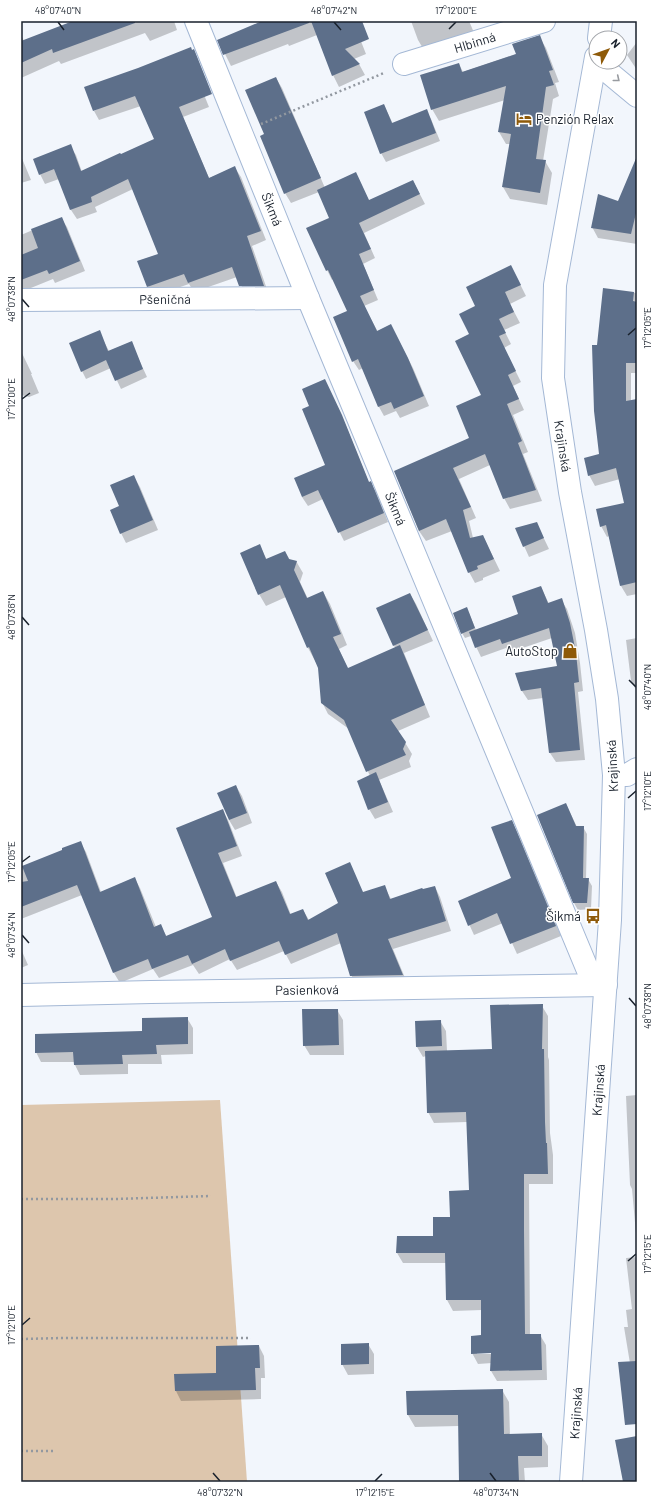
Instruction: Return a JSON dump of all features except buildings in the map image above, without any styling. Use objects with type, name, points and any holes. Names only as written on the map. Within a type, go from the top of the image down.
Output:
[{"type":"street","name":"Šikmá","points":[[196,21],[308,298],[600,985]]},
{"type":"street","name":"Hlbinná","points":[[404,64],[486,30],[544,21]]},
{"type":"street","name":"Krajinská","points":[[571,1482],[600,985],[610,920],[614,775],[608,699],[570,492],[552,378],[555,284],[594,70]]},
{"type":"street","points":[[607,70],[637,96]]},
{"type":"street","name":"Pšeničná","points":[[21,300],[308,298]]},
{"type":"street","points":[[614,775],[627,775],[637,769]]},
{"type":"street","name":"Pasienková","points":[[21,995],[600,985]]},
{"type":"path","points":[[257,125],[404,64]]},
{"type":"path","points":[[21,1199],[114,1199],[211,1196]]},
{"type":"path","points":[[21,1339],[251,1338]]},
{"type":"path","points":[[21,1451],[56,1451]]},
{"type":"shaded area","points":[[220,1100],[247,1482],[21,1482],[21,1105]]},
{"type":"place","name":"Penzión Relax","points":[[524,119]]},
{"type":"place","name":"AutoStop","points":[[570,651]]},
{"type":"place","name":"Šikmá","points":[[593,916]]}]
